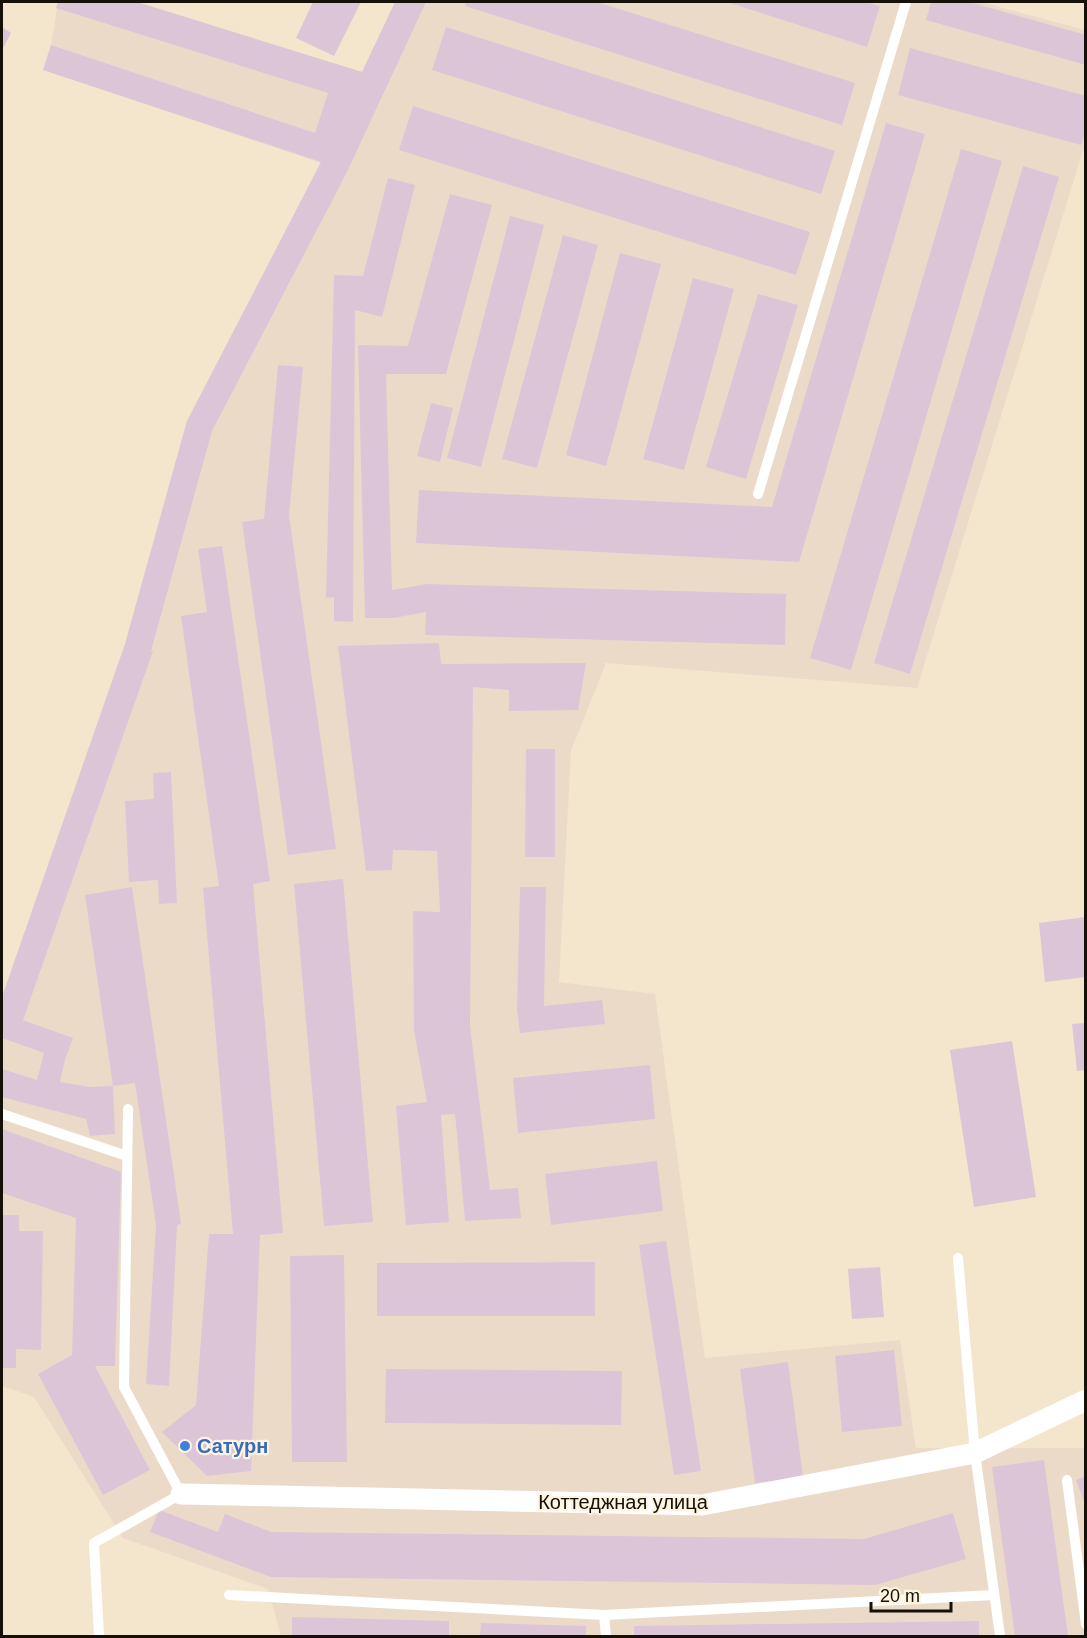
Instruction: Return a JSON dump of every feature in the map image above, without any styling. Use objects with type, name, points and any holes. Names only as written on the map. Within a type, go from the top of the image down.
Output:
[{"type":"street","name":"Коттеджная улица","points":[[181,1494],[702,1505],[975,1453],[1086,1400]]},
{"type":"lane","points":[[758,494],[906,2]]},
{"type":"lane","points":[[99,1636],[94,1543],[181,1494],[124,1387],[128,1109]]},
{"type":"lane","points":[[2,1114],[127,1156]]},
{"type":"lane","points":[[958,1258],[975,1453],[1000,1636]]},
{"type":"lane","points":[[1067,1479],[1081,1556],[1086,1624]]},
{"type":"lane","points":[[230,1595],[604,1615],[994,1595]]},
{"type":"lane","points":[[604,1615],[606,1636]]},
{"type":"shaded area","points":[[58,2],[137,2],[362,72],[395,2],[981,2],[1085,30],[1085,144],[917,688],[606,663],[571,751],[559,982],[655,994],[705,1358],[900,1340],[916,1448],[1085,1448],[1085,1636],[281,1636],[268,1589],[123,1538],[34,1397],[2,1386],[2,997],[125,644],[187,421],[321,163],[43,70],[51,45]]},
{"type":"building","points":[[58,2],[137,2],[362,72],[395,2],[426,2],[346,174],[212,431],[151,651],[153,651],[23,1020],[73,1038],[60,1082],[90,1087],[113,1086],[115,1134],[90,1136],[86,1119],[2,1097],[2,1069],[37,1080],[44,1053],[2,1038],[2,997],[125,644],[187,421],[321,162],[43,70],[51,45],[315,133],[328,93],[56,8]]},
{"type":"building","points":[[313,2],[361,2],[334,56],[296,38]]},
{"type":"building","points":[[466,2],[597,2],[855,83],[842,125],[465,6]]},
{"type":"building","points":[[727,2],[866,2],[880,6],[867,47]]},
{"type":"building","points":[[931,2],[969,2],[1086,35],[1086,65],[926,20]]},
{"type":"building","points":[[2,27],[11,33],[2,50]]},
{"type":"building","points":[[446,27],[835,151],[821,194],[432,70]]},
{"type":"building","points":[[910,48],[1086,96],[1086,129],[1081,145],[898,95]]},
{"type":"building","points":[[413,106],[810,232],[796,275],[399,150]]},
{"type":"building","points":[[886,123],[925,134],[799,562],[416,543],[419,490],[772,507]]},
{"type":"building","points":[[961,149],[1002,161],[851,670],[810,658]]},
{"type":"building","points":[[1023,166],[1059,177],[910,674],[874,663]]},
{"type":"building","points":[[388,178],[415,185],[382,317],[355,310],[353,622],[334,621],[334,597],[326,598],[334,275],[363,276]]},
{"type":"building","points":[[450,194],[492,205],[446,374],[386,374],[392,590],[427,584],[786,594],[785,645],[425,635],[426,612],[393,618],[365,618],[358,345],[408,346]]},
{"type":"building","points":[[510,216],[544,225],[481,467],[447,458]]},
{"type":"building","points":[[563,235],[598,245],[537,468],[502,459]]},
{"type":"building","points":[[620,253],[661,264],[606,466],[566,455]]},
{"type":"building","points":[[693,278],[734,289],[684,470],[643,459]]},
{"type":"building","points":[[758,294],[798,305],[746,479],[706,467]]},
{"type":"building","points":[[278,365],[303,367],[289,515],[336,849],[288,855],[242,522],[264,519]]},
{"type":"building","points":[[431,403],[453,408],[440,462],[417,456]]},
{"type":"building","points":[[222,546],[270,881],[253,884],[283,1233],[260,1235],[251,1471],[207,1476],[162,1432],[196,1405],[209,1234],[233,1234],[203,888],[219,886],[181,616],[207,612],[198,549]]},
{"type":"building","points":[[439,643],[441,664],[586,663],[578,710],[509,711],[509,690],[473,687],[470,1025],[490,1190],[518,1188],[521,1218],[465,1221],[455,1114],[441,1115],[449,1222],[406,1225],[396,1106],[427,1102],[414,1030],[413,911],[440,912],[437,851],[393,850],[392,870],[366,871],[338,646]]},
{"type":"building","points":[[526,749],[555,749],[555,857],[525,857]]},
{"type":"building","points":[[171,772],[177,903],[159,904],[158,880],[129,882],[125,801],[154,799],[153,773]]},
{"type":"building","points":[[343,879],[373,1222],[324,1226],[294,884]]},
{"type":"building","points":[[132,887],[181,1223],[177,1226],[169,1386],[146,1384],[156,1225],[135,1083],[113,1086],[85,895]]},
{"type":"building","points":[[520,887],[546,887],[544,1006],[602,1000],[605,1024],[520,1033],[517,1009]]},
{"type":"building","points":[[1086,917],[1086,977],[1045,982],[1039,923]]},
{"type":"building","points":[[1086,1023],[1086,1070],[1077,1071],[1072,1024]]},
{"type":"building","points":[[1012,1041],[1036,1197],[974,1207],[950,1050]]},
{"type":"building","points":[[650,1065],[655,1119],[518,1133],[513,1078]]},
{"type":"building","points":[[2,1129],[121,1172],[115,1366],[95,1366],[150,1470],[103,1495],[38,1374],[72,1355],[76,1218],[2,1193]]},
{"type":"building","points":[[657,1161],[663,1211],[551,1225],[545,1174]]},
{"type":"building","points":[[2,1215],[19,1215],[19,1231],[43,1231],[41,1350],[16,1349],[16,1368],[2,1368]]},
{"type":"building","points":[[666,1241],[701,1471],[674,1475],[639,1245]]},
{"type":"building","points":[[344,1255],[347,1462],[292,1462],[290,1256]]},
{"type":"building","points":[[595,1262],[595,1316],[377,1316],[377,1263]]},
{"type":"building","points":[[880,1267],[884,1317],[852,1319],[848,1269]]},
{"type":"building","points":[[894,1350],[902,1426],[842,1432],[835,1356]]},
{"type":"building","points":[[788,1362],[803,1477],[755,1483],[740,1369]]},
{"type":"building","points":[[386,1369],[622,1371],[621,1425],[385,1423]]},
{"type":"building","points":[[1044,1460],[1068,1636],[1015,1636],[992,1467]]},
{"type":"building","points":[[1086,1476],[1086,1504],[1085,1504],[1076,1480]]},
{"type":"building","points":[[159,1510],[218,1532],[225,1514],[271,1532],[864,1539],[953,1513],[966,1559],[875,1585],[271,1577],[150,1532]]},
{"type":"building","points":[[292,1617],[449,1621],[449,1636],[292,1636]]},
{"type":"building","points":[[979,1621],[979,1636],[634,1636],[634,1626]]},
{"type":"building","points":[[481,1623],[586,1626],[586,1636],[480,1636]]},
{"type":"place","name":"Сатурн","points":[[185,1446]]}]
